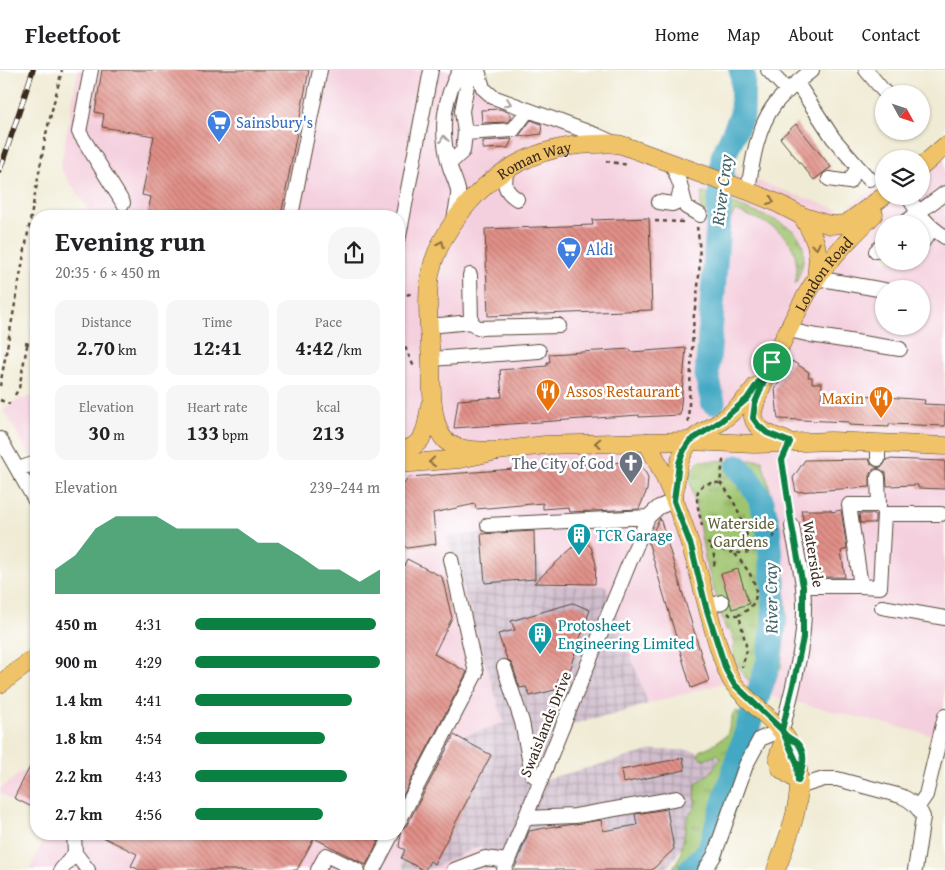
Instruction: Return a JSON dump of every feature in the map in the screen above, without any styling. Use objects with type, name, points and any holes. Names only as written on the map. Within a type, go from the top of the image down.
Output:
[{"type":"main road","name":"Roman Way","points":[[497,451],[452,445],[445,440],[437,422],[432,394],[428,291],[431,269],[442,241],[454,221],[468,201],[484,185],[507,168],[547,151],[577,144],[615,144],[744,189],[802,216],[830,226],[846,224],[875,203]]},
{"type":"main road","points":[[930,159],[945,146]]},
{"type":"main road","name":"London Road","points":[[790,442],[767,433],[758,425],[753,418],[755,403],[772,362],[816,278],[882,205]]},
{"type":"main road","points":[[802,216],[814,236],[819,257],[816,278]]},
{"type":"main road","name":"London Road","points":[[690,441],[721,421],[747,399],[772,362]]},
{"type":"main road","name":"Roman Way","points":[[405,451],[412,449],[418,443],[426,428],[432,394]]},
{"type":"main road","points":[[674,501],[679,463],[690,441]]},
{"type":"main road","points":[[405,464],[460,459],[497,451],[544,445],[690,441],[754,444],[830,441],[878,452],[945,446]]},
{"type":"main road","points":[[647,442],[662,470],[714,604],[726,670],[734,684],[784,734],[797,763],[796,806],[788,839],[776,870]]},
{"type":"main road","points":[[0,684],[30,662]]},
{"type":"street","points":[[91,70],[79,132],[123,203]]},
{"type":"street","points":[[292,210],[320,70]]},
{"type":"street","points":[[404,210],[431,70]]},
{"type":"street","points":[[454,221],[458,190],[443,140],[443,128],[446,106],[460,70]]},
{"type":"street","points":[[449,164],[462,151],[464,133],[462,111],[470,70]]},
{"type":"street","points":[[478,70],[483,88],[493,97],[615,144]]},
{"type":"street","points":[[768,70],[792,87],[868,179]]},
{"type":"street","points":[[744,189],[766,118],[776,103],[812,70]]},
{"type":"street","points":[[866,70],[878,85]]},
{"type":"street","points":[[464,133],[513,130],[528,110]]},
{"type":"street","points":[[671,162],[686,207],[697,217]]},
{"type":"street","points":[[829,180],[849,182],[858,167]]},
{"type":"street","points":[[507,168],[504,182],[508,193],[517,199]]},
{"type":"street","points":[[659,202],[672,204],[677,202],[681,189]]},
{"type":"street","points":[[914,215],[945,194]]},
{"type":"street","points":[[913,205],[932,229],[945,236]]},
{"type":"street","points":[[470,275],[471,322]]},
{"type":"street","points":[[816,278],[875,288]]},
{"type":"street","points":[[429,326],[471,322],[478,328],[559,326]]},
{"type":"street","points":[[789,330],[900,349]]},
{"type":"street","points":[[431,359],[539,351]]},
{"type":"street","points":[[0,439],[30,491]]},
{"type":"street","points":[[18,469],[30,464]]},
{"type":"street","points":[[861,586],[849,505],[879,505],[878,477]]},
{"type":"street","points":[[488,526],[648,517],[659,507],[674,501]]},
{"type":"street","points":[[803,586],[880,587],[884,514],[941,514]]},
{"type":"street","name":"Swaislands Drive","points":[[454,870],[485,858],[506,866],[648,517]]},
{"type":"street","name":"Waterside","points":[[784,734],[803,638],[803,586],[786,526]]},
{"type":"street","points":[[405,809],[476,673],[451,559]]},
{"type":"street","points":[[882,607],[945,618]]},
{"type":"street","points":[[504,667],[522,722],[532,774],[541,781]]},
{"type":"street","points":[[917,808],[926,795],[945,716]]},
{"type":"street","points":[[705,870],[714,856],[746,764],[760,739],[784,734]]},
{"type":"street","points":[[798,784],[829,778],[852,782],[903,797],[917,808],[923,819],[915,870]]},
{"type":"street","points":[[525,818],[575,816],[678,798]]},
{"type":"street","points":[[75,840],[76,853],[88,870]]},
{"type":"street","points":[[373,870],[389,840]]},
{"type":"street","points":[[61,870],[76,853]]},
{"type":"street","points":[[318,870],[326,855],[357,870]]},
{"type":"path","points":[[32,210],[46,134],[62,70]]},
{"type":"path","points":[[602,160],[631,166]]},
{"type":"path","points":[[655,221],[697,217],[700,240],[688,422]]},
{"type":"path","points":[[0,383],[30,221]]},
{"type":"path","points":[[25,343],[30,345]]},
{"type":"path","points":[[15,394],[19,388],[27,346],[30,346]]},
{"type":"path","points":[[405,348],[416,370]]},
{"type":"path","points":[[0,400],[10,404]]},
{"type":"path","name":"Waterside","points":[[786,526],[782,460],[790,442]]},
{"type":"path","points":[[720,483],[723,461],[727,458]]},
{"type":"path","points":[[692,490],[708,482],[720,483],[725,486],[734,502],[747,536],[746,553]]},
{"type":"path","points":[[699,488],[697,498],[703,530]]},
{"type":"path","points":[[705,538],[708,544],[723,552],[734,554],[746,553],[765,546],[786,526]]},
{"type":"path","points":[[711,546],[715,559],[713,571]]},
{"type":"path","points":[[714,604],[730,615],[739,615],[748,611],[755,602],[755,587],[751,574],[734,554]]},
{"type":"path","points":[[734,684],[744,664],[747,650],[739,615]]},
{"type":"shaded area","points":[[78,70],[478,70],[477,80],[493,89],[843,211],[875,188],[875,205],[930,205],[930,152],[945,141],[944,738],[720,684],[648,704],[606,586],[544,585],[531,527],[448,537],[504,723],[401,858],[404,870],[30,870],[42,840],[405,840],[405,210],[89,210],[60,168]]},
{"type":"shaded area","points":[[30,397],[30,456],[4,410],[15,401]]},
{"type":"shaded area","points":[[531,527],[544,585],[606,586],[648,704],[573,724],[546,779],[653,750],[688,750],[726,758],[690,838],[665,870],[480,870],[486,867],[481,845],[428,870],[404,870],[400,848],[459,737],[504,723],[447,537]]},
{"type":"shaded area","points":[[30,766],[30,815],[0,792],[0,789]]},
{"type":"shaded area","points":[[481,845],[486,867],[480,870],[428,870]]},
{"type":"green space","points":[[702,193],[719,197],[774,220],[795,232],[801,241],[804,252],[802,266],[796,283],[797,267],[795,254],[783,234],[762,221],[735,211],[730,220],[700,210]]},
{"type":"green space","name":"Waterside Gardens","points":[[762,460],[780,527],[787,617],[782,639],[784,640],[781,667],[768,699],[741,672],[735,658],[732,649],[735,643],[731,631],[726,630],[706,563],[689,477],[699,461]]},
{"type":"green space","points":[[736,711],[748,720],[753,743],[742,755],[734,795],[719,809],[721,818],[710,870],[672,870],[681,854],[688,816],[695,808],[696,784],[711,772],[721,758],[718,754],[705,759],[698,756],[701,750],[711,746],[727,735],[733,713]]},
{"type":"building","name":"Sainsbury's","points":[[102,70],[309,70],[282,210],[148,210],[151,197],[142,195],[154,136],[102,127],[104,114],[95,112]]},
{"type":"building","points":[[500,109],[508,112],[511,117],[508,122],[482,123],[481,110]]},
{"type":"building","points":[[531,120],[541,124],[542,134],[518,137]]},
{"type":"building","points":[[796,124],[831,167],[814,180],[780,138]]},
{"type":"building","points":[[512,139],[508,148],[483,149],[483,141]]},
{"type":"building","name":"Aldi","points":[[649,218],[652,310],[488,316],[485,229],[593,225],[592,220]]},
{"type":"building","points":[[686,348],[680,415],[639,417],[639,415],[454,428],[458,400],[502,397],[500,370],[547,366],[547,362],[550,362],[549,354],[630,349],[631,352]]},
{"type":"building","points":[[792,361],[809,372],[808,377],[812,377],[812,383],[822,383],[821,401],[850,403],[850,397],[860,398],[861,395],[925,400],[924,404],[945,405],[945,426],[889,424],[889,427],[849,425],[849,422],[778,419],[775,389]]},
{"type":"building","points":[[869,459],[871,464],[878,468],[870,473],[870,487],[796,492],[793,478],[805,460]]},
{"type":"building","points":[[887,459],[945,461],[945,489],[918,488],[918,485],[887,486],[886,473],[878,468],[883,466]]},
{"type":"building","points":[[627,462],[641,465],[648,477],[647,490],[639,509],[569,512],[568,507],[543,509],[543,503],[476,509],[475,504],[433,513],[436,544],[407,548],[405,546],[405,483],[409,477]]},
{"type":"building","points":[[801,510],[831,510],[832,512],[841,510],[847,549],[841,551],[845,577],[816,577]]},
{"type":"building","points":[[859,514],[875,514],[875,523],[860,523]]},
{"type":"building","points":[[660,518],[709,681],[691,688],[648,541]]},
{"type":"building","points":[[534,531],[535,579],[485,583],[481,534]]},
{"type":"building","name":"TCR Garage","points":[[582,539],[591,547],[596,564],[595,584],[534,583]]},
{"type":"building","points":[[407,559],[442,577],[452,618],[434,654],[467,672],[405,791],[405,563]]},
{"type":"building","points":[[738,569],[749,604],[732,609],[721,574]]},
{"type":"building","name":"Protosheet Engineering Limited","points":[[573,603],[590,610],[567,676],[558,678],[559,689],[530,696],[526,687],[520,688],[512,664],[507,659],[498,634],[515,630],[511,621]]},
{"type":"building","points":[[454,735],[491,755],[434,864],[430,861],[425,870],[401,858],[405,850],[399,847],[400,840],[405,840],[405,826]]},
{"type":"building","points":[[683,758],[685,770],[623,783],[621,770]]},
{"type":"building","points":[[30,767],[30,806],[14,798]]},
{"type":"building","points":[[667,809],[674,849],[652,870],[514,870],[529,831],[601,820],[603,831],[637,825],[635,814]]},
{"type":"building","points":[[109,840],[313,840],[297,870],[140,870],[131,866],[137,854]]},
{"type":"building","points":[[318,840],[379,840],[366,865]]},
{"type":"waterway","name":"River Cray","points":[[713,402],[707,375],[723,157],[742,115],[743,75],[741,70]]},
{"type":"waterway","name":"River Cray","points":[[690,870],[709,851],[769,660],[774,624],[773,578],[768,527],[762,502],[751,483],[738,467]]},
{"type":"railway","points":[[0,170],[33,70]]},
{"type":"place","name":"Sainsbury's","points":[[219,143]]},
{"type":"place","name":"Aldi","points":[[569,270]]},
{"type":"place","name":"Assos Restaurant","points":[[548,412]]},
{"type":"place","name":"Maxin","points":[[881,419]]},
{"type":"place","name":"The City of God","points":[[631,484]]},
{"type":"place","name":"TCR Garage","points":[[579,556]]},
{"type":"place","name":"Protosheet Engineering Limited","points":[[540,655]]},
{"type":"route","points":[[772,362],[747,399],[721,421],[690,441],[679,463],[674,501],[691,546],[706,607],[726,670],[734,684],[782,730],[792,750],[797,763],[798,781],[804,761],[798,744],[785,737],[782,730],[803,638],[804,611],[803,586],[782,460],[790,442],[767,433],[753,418],[755,403],[772,362]]}]
